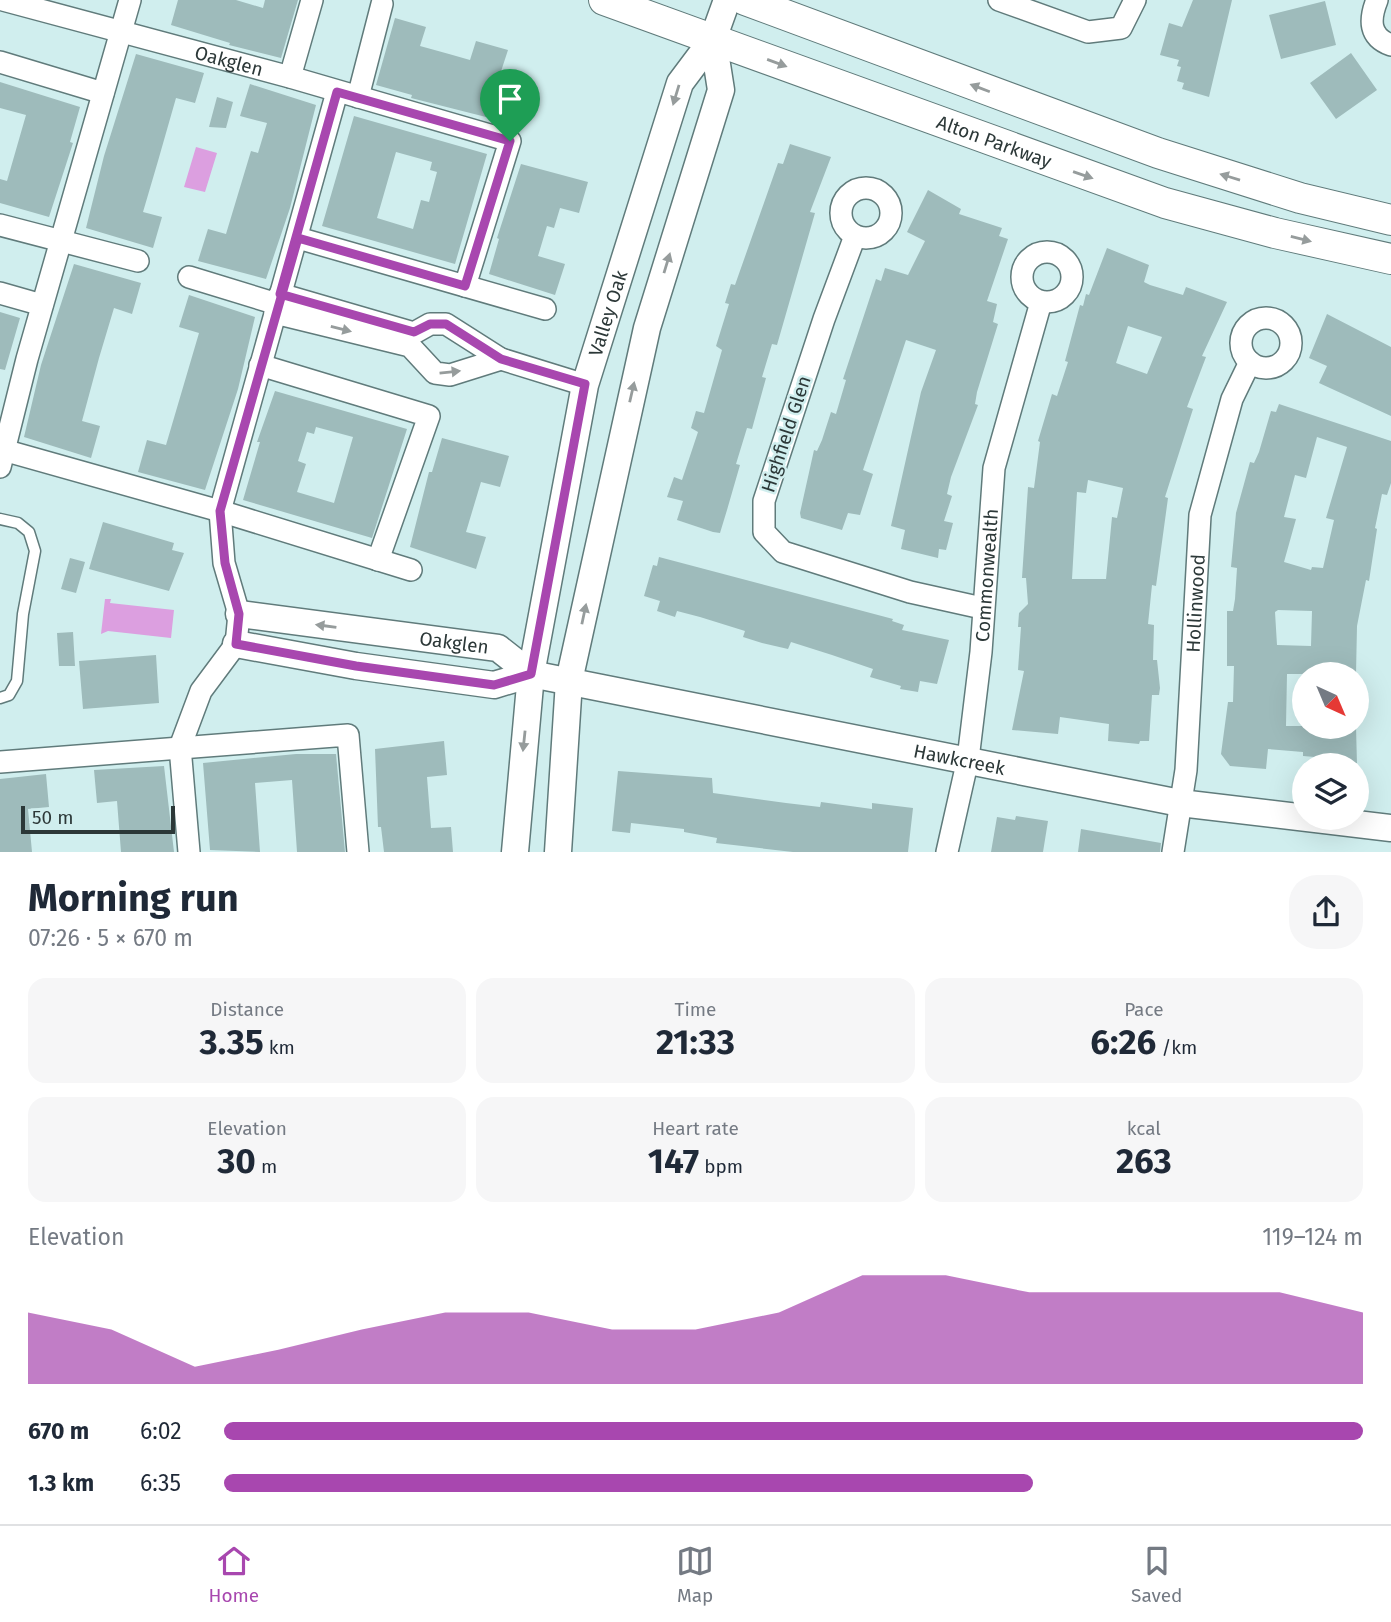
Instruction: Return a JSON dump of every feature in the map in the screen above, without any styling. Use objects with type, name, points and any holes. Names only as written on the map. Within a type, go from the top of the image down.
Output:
[{"type":"main road","name":"Alton Parkway","points":[[604,0],[1166,203],[1275,233],[1391,259]]},
{"type":"main road","points":[[745,0],[1168,157],[1300,198],[1391,220]]},
{"type":"street","name":"Oakglen","points":[[3,0],[121,30],[510,141],[465,286]]},
{"type":"street","points":[[130,0],[1,456],[220,511],[411,570]]},
{"type":"street","points":[[290,77],[312,0]]},
{"type":"street","name":"Valley Oak","points":[[515,852],[531,674],[585,384],[680,83],[713,39],[727,0]]},
{"type":"street","points":[[999,0],[1087,32],[1121,28],[1135,0]]},
{"type":"street","points":[[1377,0],[1371,27],[1376,38],[1391,45]]},
{"type":"street","points":[[189,852],[180,747],[201,691],[236,644],[239,614],[225,563],[220,511],[298,238],[382,4]]},
{"type":"street","name":"Valley Oak","points":[[558,852],[569,681],[647,328],[721,90],[713,39]]},
{"type":"street","points":[[0,62],[103,93]]},
{"type":"street","points":[[0,225],[138,261]]},
{"type":"street","name":"Highfield Glen","points":[[855,236],[824,319],[764,501],[764,532],[783,552],[910,592],[982,608]]},
{"type":"street","points":[[298,238],[545,309]]},
{"type":"street","points":[[189,277],[277,304],[412,339]]},
{"type":"street","points":[[0,293],[42,305]]},
{"type":"street","name":"Commonwealth","points":[[947,852],[968,759],[981,652],[982,608],[994,468],[1041,302]]},
{"type":"street","points":[[412,339],[430,324],[446,324],[501,359],[585,384]]},
{"type":"street","points":[[412,339],[419,360],[435,373],[450,375],[501,359]]},
{"type":"street","name":"Hollinwood","points":[[1173,852],[1186,769],[1200,515],[1232,399],[1250,362]]},
{"type":"street","points":[[260,365],[429,416],[378,560]]},
{"type":"street","name":"Oakglen","points":[[239,614],[498,648],[531,674]]},
{"type":"street","points":[[356,666],[364,631]]},
{"type":"street","name":"Oakglen","points":[[236,644],[356,666],[494,685],[531,674]]},
{"type":"street","name":"Hawkcreek","points":[[531,674],[1180,803],[1391,828]]},
{"type":"street","points":[[0,762],[348,735],[358,852]]},
{"type":"lane","points":[[0,519],[18,523],[29,532],[36,551],[23,614],[17,681],[9,695],[0,698]]},
{"type":"shaded area","points":[[196,147],[217,153],[205,192],[184,187]]},
{"type":"shaded area","points":[[105,599],[111,599],[110,603],[174,610],[171,638],[108,631],[101,634]]},
{"type":"building","points":[[178,0],[236,0],[263,8],[265,0],[298,0],[281,58],[229,45],[230,43],[171,25]]},
{"type":"building","points":[[1193,0],[1232,0],[1209,97],[1182,89],[1184,83],[1177,81],[1181,67],[1177,66],[1179,60],[1160,55],[1169,23],[1182,27]]},
{"type":"building","points":[[1325,1],[1336,45],[1281,59],[1269,15]]},
{"type":"building","points":[[395,18],[426,27],[420,46],[470,60],[476,41],[508,50],[486,117],[411,98],[412,95],[376,85]]},
{"type":"building","points":[[1351,53],[1377,90],[1336,119],[1310,83]]},
{"type":"building","points":[[136,54],[204,73],[195,103],[176,98],[143,212],[162,217],[153,248],[86,228],[104,156]]},
{"type":"building","points":[[0,82],[80,107],[70,142],[73,143],[49,217],[0,203],[0,179],[7,181],[26,115],[0,108]]},
{"type":"building","points":[[250,84],[316,105],[290,208],[266,279],[198,261],[208,229],[226,234],[251,151],[258,153],[267,123],[240,116]]},
{"type":"building","points":[[217,97],[233,102],[226,128],[209,127]]},
{"type":"building","points":[[354,116],[487,154],[455,264],[322,226]],"holes":[[[396,152],[432,162],[430,170],[437,172],[429,202],[421,200],[413,229],[377,218]]]},
{"type":"building","points":[[790,144],[831,157],[810,212],[815,213],[777,345],[772,344],[762,377],[766,378],[752,429],[747,428],[736,464],[740,465],[720,533],[713,532],[677,520],[683,501],[667,497],[674,477],[682,480],[698,432],[691,428],[696,411],[704,413],[722,350],[716,346],[729,304],[725,303],[731,284],[735,285],[778,163],[783,164]]},
{"type":"building","points":[[521,164],[588,182],[579,213],[560,208],[554,228],[547,226],[538,256],[565,264],[555,295],[489,274],[499,239],[497,238]]},
{"type":"building","points":[[928,190],[961,209],[959,214],[1002,228],[999,236],[1008,239],[987,301],[997,304],[993,322],[998,324],[977,392],[975,404],[978,405],[951,477],[947,494],[952,496],[944,521],[953,523],[946,550],[939,549],[938,558],[901,549],[905,530],[891,526],[921,392],[936,350],[906,340],[863,470],[873,474],[860,515],[848,513],[842,530],[801,518],[800,513],[814,450],[817,451],[822,440],[831,412],[836,414],[846,380],[843,379],[876,279],[881,281],[885,268],[908,275],[925,241],[907,232]]},
{"type":"building","points":[[1107,248],[1149,265],[1144,282],[1150,285],[1183,295],[1186,287],[1227,302],[1202,356],[1206,357],[1187,407],[1193,409],[1165,497],[1168,498],[1156,586],[1152,585],[1148,624],[1154,625],[1153,660],[1157,660],[1160,688],[1159,695],[1152,695],[1149,741],[1140,741],[1139,744],[1108,741],[1109,724],[1060,717],[1058,734],[1012,730],[1024,671],[1018,670],[1021,627],[1018,627],[1019,613],[1028,604],[1026,578],[1022,578],[1028,487],[1034,488],[1038,441],[1052,394],[1057,396],[1068,362],[1065,361],[1080,305],[1083,306],[1086,294],[1089,295]],"holes":[[[1128,326],[1162,337],[1147,374],[1116,363]],[[1088,480],[1123,488],[1117,518],[1112,517],[1106,579],[1072,579],[1077,492],[1086,493]]]},
{"type":"building","points":[[74,264],[141,283],[132,314],[114,308],[99,358],[82,421],[100,426],[91,458],[24,437],[41,365]]},
{"type":"building","points":[[189,295],[255,317],[238,389],[205,490],[138,472],[147,440],[166,445],[199,333],[179,327]]},
{"type":"building","points":[[0,312],[20,318],[5,370],[0,369]]},
{"type":"building","points":[[1327,314],[1391,347],[1391,416],[1319,383],[1327,366],[1309,358]]},
{"type":"building","points":[[275,391],[407,429],[372,538],[243,500],[260,442],[257,442]],"holes":[[[316,427],[353,437],[334,503],[297,492],[306,464],[298,461],[307,432],[314,434]]]},
{"type":"building","points":[[1279,404],[1391,441],[1391,483],[1387,495],[1382,494],[1375,528],[1369,581],[1366,580],[1357,626],[1356,662],[1292,662],[1292,674],[1287,674],[1286,726],[1292,726],[1292,739],[1356,739],[1357,753],[1303,753],[1268,749],[1266,769],[1230,766],[1221,754],[1228,702],[1233,702],[1234,666],[1227,666],[1227,611],[1233,611],[1235,599],[1237,568],[1231,567],[1236,513],[1250,462],[1254,463],[1259,452],[1271,411],[1276,412]],"holes":[[[1317,437],[1347,447],[1326,518],[1334,520],[1323,568],[1312,567],[1311,570],[1284,562],[1296,519],[1284,517],[1295,475],[1306,478]],[[1312,611],[1311,646],[1277,645],[1275,612]]]},
{"type":"building","points":[[442,438],[509,456],[500,487],[481,482],[466,532],[486,537],[476,569],[410,547],[429,472],[432,472]]},
{"type":"building","points":[[103,522],[174,543],[172,550],[184,553],[169,591],[89,569]]},
{"type":"building","points":[[659,557],[893,619],[892,621],[904,625],[902,630],[949,640],[937,684],[920,681],[918,692],[900,689],[901,686],[870,677],[873,669],[832,655],[791,642],[788,649],[762,643],[743,637],[745,631],[700,617],[677,611],[675,617],[657,611],[660,601],[644,596],[653,565],[657,566]]},
{"type":"building","points":[[70,558],[85,562],[76,593],[61,589]]},
{"type":"building","points":[[73,632],[75,666],[59,666],[57,633]]},
{"type":"building","points":[[156,655],[159,703],[83,709],[79,661]]},
{"type":"building","points":[[444,741],[447,775],[427,777],[431,828],[451,827],[453,852],[384,852],[381,827],[378,827],[375,749]]},
{"type":"building","points":[[296,754],[336,754],[345,852],[297,852],[292,780],[255,783],[260,852],[210,850],[203,763]]},
{"type":"building","points":[[164,766],[174,852],[121,852],[117,801],[97,803],[94,770]]},
{"type":"building","points":[[618,771],[712,778],[713,793],[786,803],[820,807],[821,802],[872,809],[872,803],[913,808],[908,852],[793,852],[716,843],[717,838],[684,832],[684,829],[631,823],[630,833],[612,831]]},
{"type":"building","points":[[46,774],[49,807],[28,809],[32,852],[0,852],[0,779]]},
{"type":"building","points":[[1016,816],[1048,821],[1043,852],[991,852],[997,817],[1015,820]]},
{"type":"building","points":[[1081,829],[1161,843],[1160,852],[1078,852]]},
{"type":"route","points":[[510,141],[337,92],[298,238],[280,294],[414,332],[430,324],[446,324],[501,359],[585,384],[531,674],[494,685],[356,666],[236,644],[239,614],[225,563],[220,511],[280,294],[298,238],[465,286],[510,141]]}]
